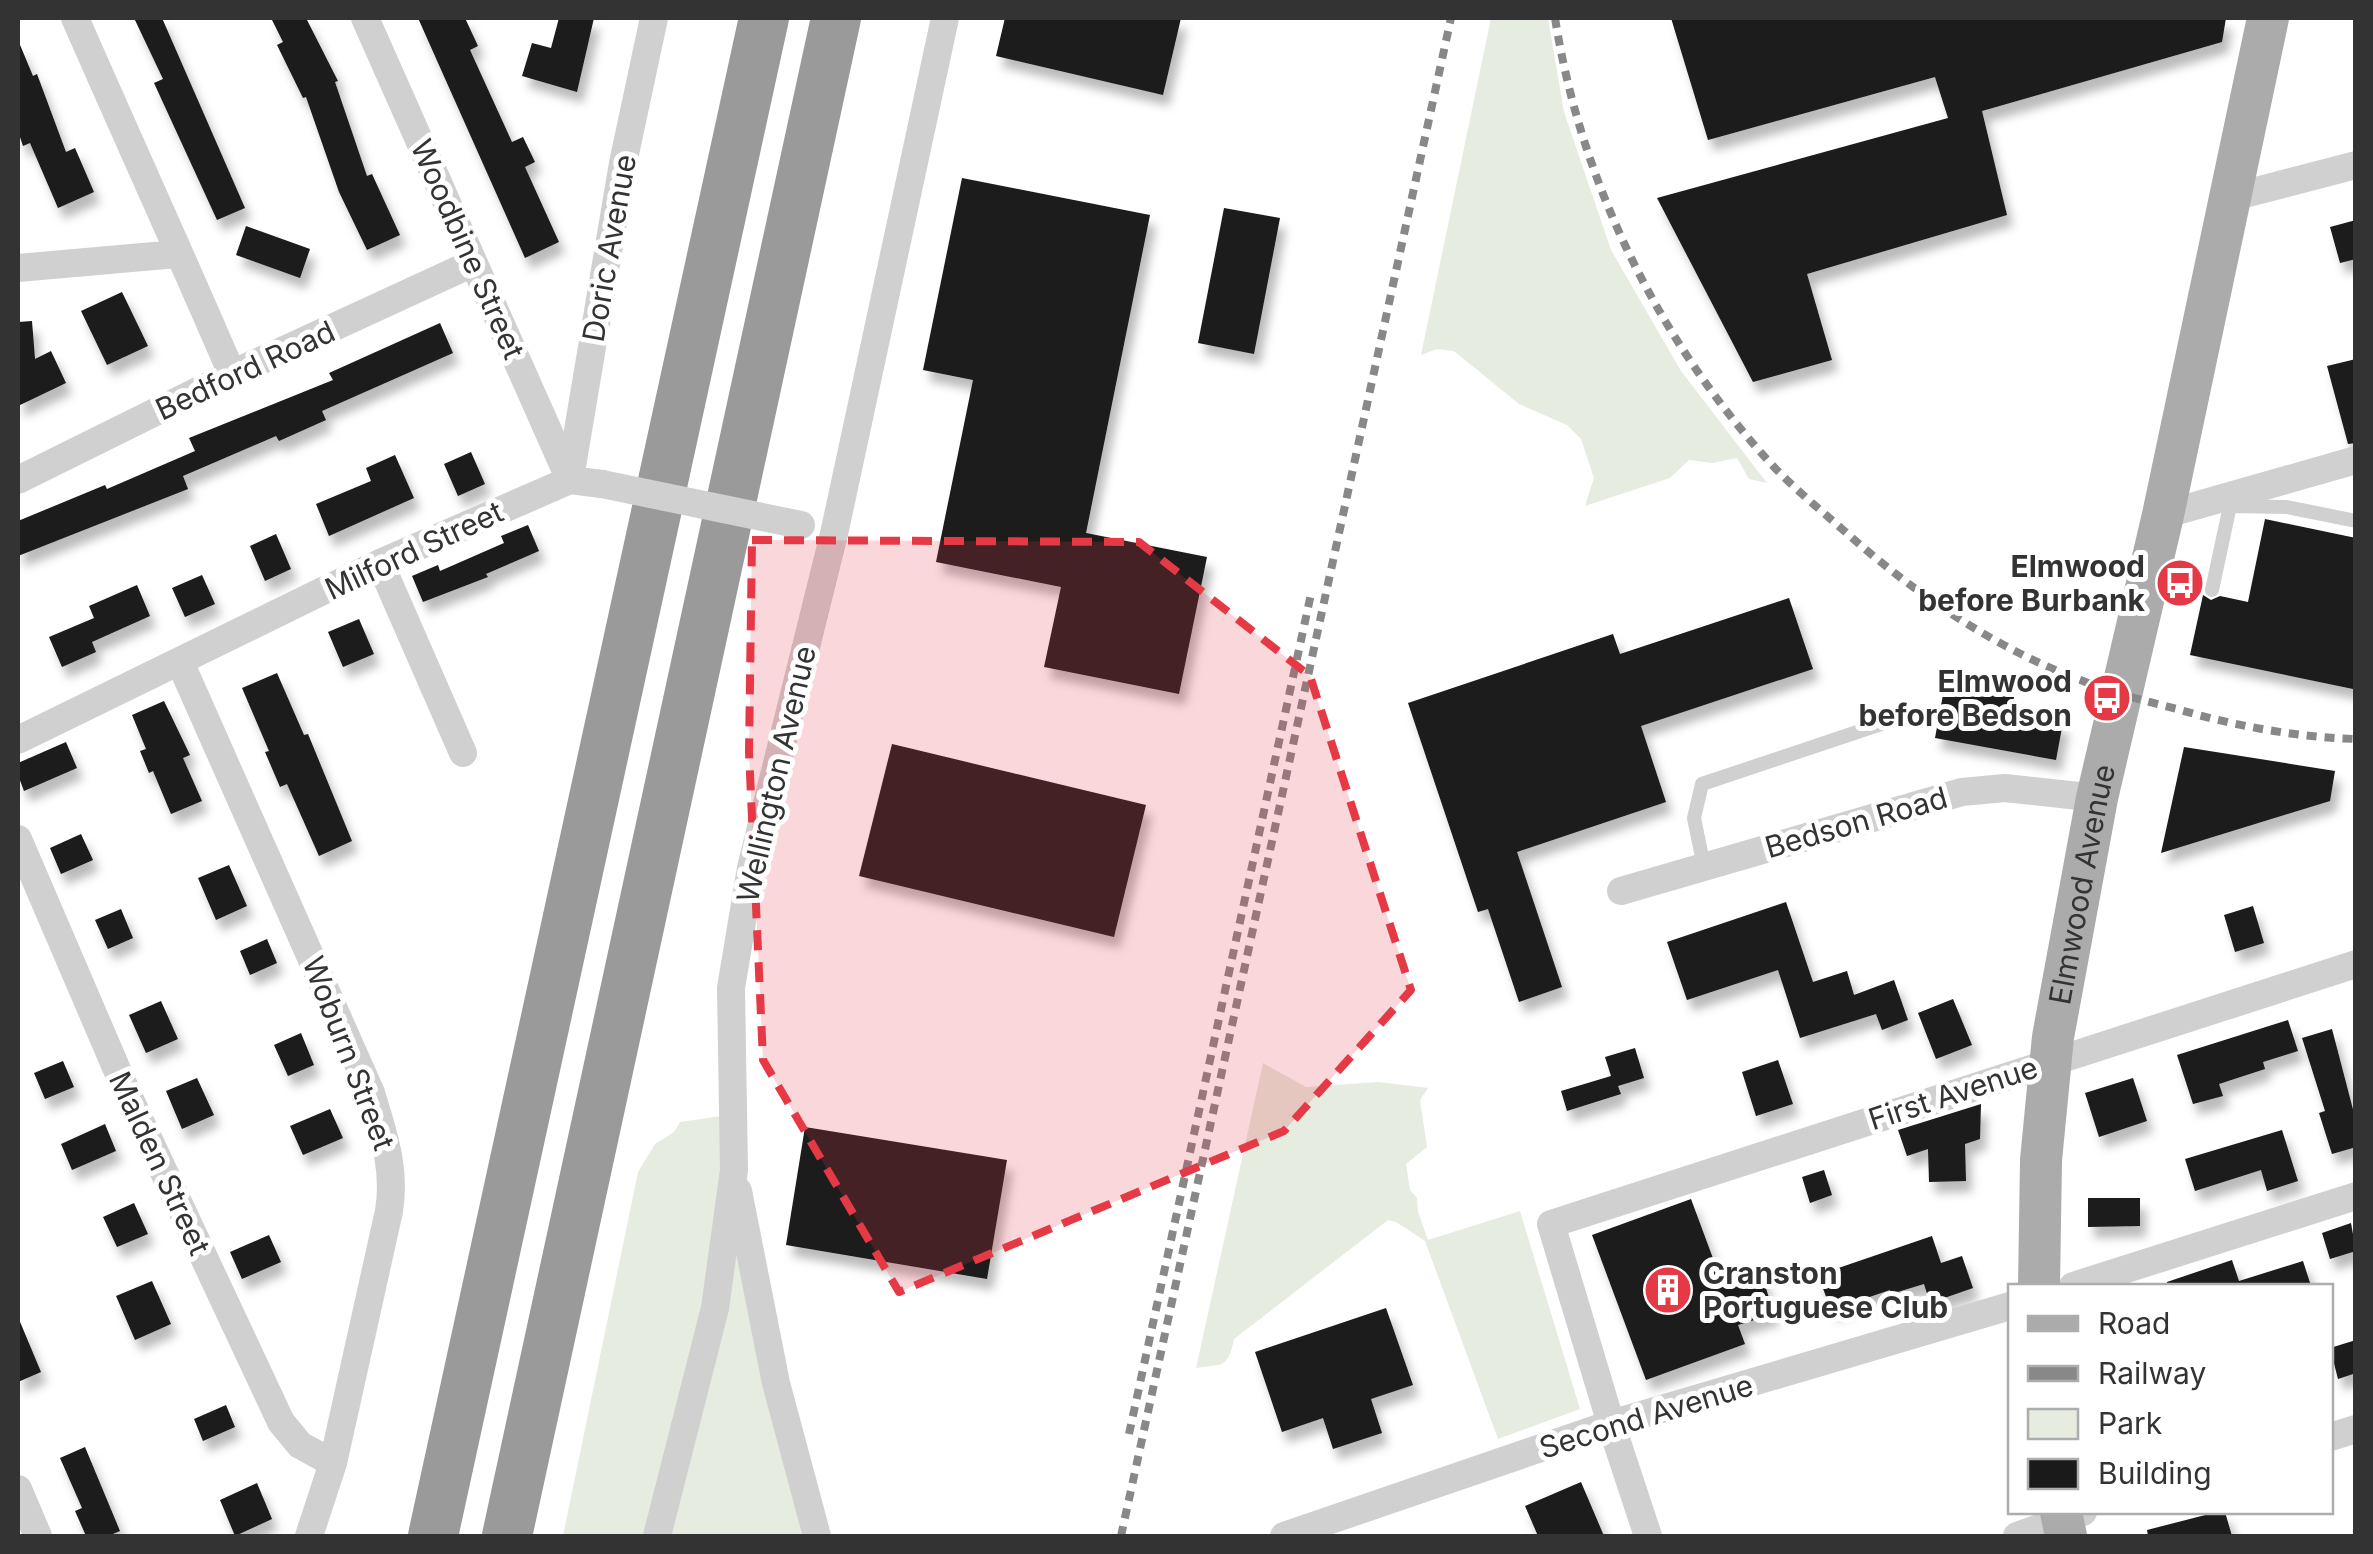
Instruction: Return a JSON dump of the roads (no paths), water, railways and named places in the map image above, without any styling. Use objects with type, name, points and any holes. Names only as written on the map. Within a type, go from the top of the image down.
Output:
[{"type":"highway","points":[[433,1536],[764,18]]},
{"type":"highway","points":[[507,1536],[836,18]]},
{"type":"main road","name":"Elmwood Avenue","points":[[2040,1284],[2042,1160],[2054,1037],[2096,798],[2163,515],[2268,18]]},
{"type":"street","points":[[75,18],[232,374]]},
{"type":"street","name":"Woodbine Street","points":[[365,18],[570,480]]},
{"type":"street","name":"Doric Avenue","points":[[570,480],[623,163],[654,18]]},
{"type":"street","name":"Wellington Avenue","points":[[656,1536],[715,1308],[734,1170],[731,988],[751,868],[834,534],[945,18]]},
{"type":"street","points":[[2229,198],[2356,164]]},
{"type":"street","points":[[18,268],[177,254]]},
{"type":"street","name":"Bedford Road","points":[[18,480],[232,374],[473,263]]},
{"type":"street","points":[[2163,515],[2231,501],[2356,460]]},
{"type":"street","points":[[570,480],[834,534]]},
{"type":"street","name":"Milford Street","points":[[18,740],[380,563],[570,480]]},
{"type":"street","points":[[380,563],[463,752]]},
{"type":"street","name":"Woburn Street","points":[[180,662],[371,1093],[391,1160],[393,1189],[389,1211],[333,1463],[309,1536]]},
{"type":"street","name":"Bedson Road","points":[[1621,892],[1962,792],[2005,788],[2096,798]]},
{"type":"street","name":"Malden Street","points":[[18,838],[126,1094],[281,1422],[300,1445],[333,1463]]},
{"type":"street","name":"First Avenue","points":[[1610,1424],[1551,1224],[2052,1060],[2354,972]]},
{"type":"street","points":[[734,1170],[776,1383],[817,1536]]},
{"type":"street","points":[[2078,1284],[2356,1196]]},
{"type":"street","name":"Second Avenue","points":[[1284,1536],[1610,1424],[2008,1307]]},
{"type":"street","points":[[1610,1424],[1648,1536]]},
{"type":"street","points":[[18,1489],[38,1536]]},
{"type":"street","points":[[2016,1536],[2068,1519]]},
{"type":"lane","points":[[2212,590],[2231,501],[2356,521]]},
{"type":"lane","points":[[1704,866],[1694,818],[1702,784],[1896,720]]},
{"type":"railway","points":[[1121,1536],[1451,18]]},
{"type":"railway","points":[[1555,18],[1584,141],[1606,201],[1661,315],[1733,419],[1805,496],[1883,564],[1937,604],[2052,669],[2117,693],[2221,721],[2288,733],[2356,739]]},
{"type":"railway","points":[[1129,1434],[1311,594]]},
{"type":"place","name":"Elmwood before Burbank","points":[[2180,583]]},
{"type":"place","name":"Elmwood before Bedson","points":[[2107,698]]},
{"type":"place","name":"Cranston Portuguese Club","points":[[1668,1290]]}]
